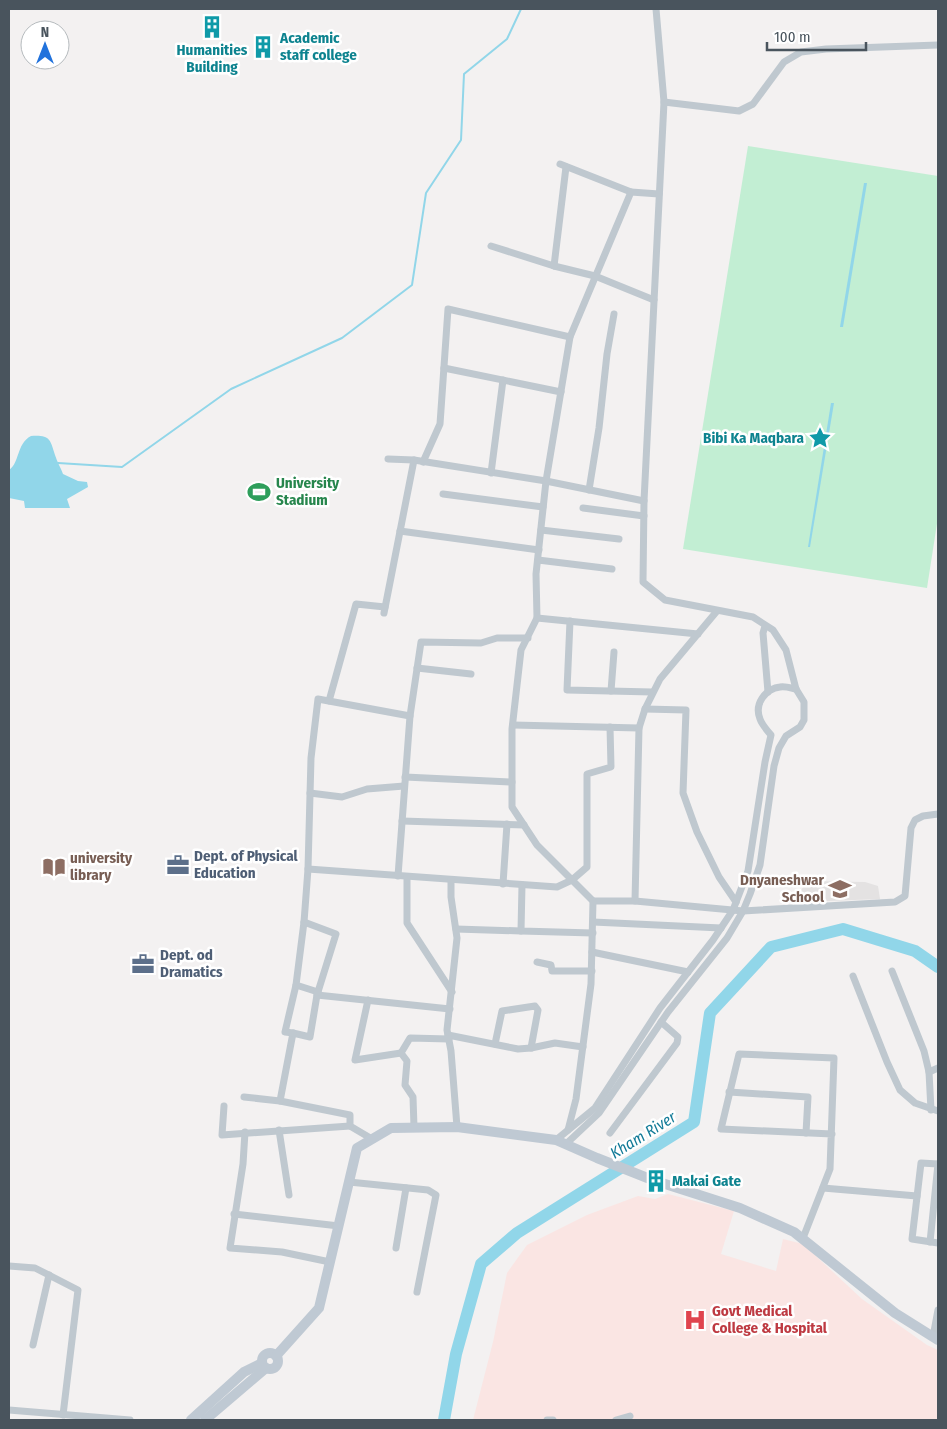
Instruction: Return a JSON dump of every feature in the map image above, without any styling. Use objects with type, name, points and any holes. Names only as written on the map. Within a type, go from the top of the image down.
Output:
[{"type":"street","points":[[561,1142],[598,1113],[661,1022],[727,938],[743,911],[760,865],[774,766],[779,748],[786,736],[800,727],[804,720],[804,702],[796,689],[786,650],[773,630],[753,617],[665,600],[643,582],[644,501],[664,102],[656,9]]},
{"type":"street","points":[[664,102],[739,111],[753,104],[784,62],[801,52],[826,49],[938,44]]},
{"type":"street","points":[[554,266],[563,166],[631,192],[659,194]]},
{"type":"street","points":[[631,192],[570,337],[543,506],[536,574],[537,618],[521,650],[512,725],[512,806],[537,845],[593,901],[635,901],[743,911],[895,902],[904,896],[911,828],[915,820],[923,816],[938,814]]},
{"type":"street","points":[[490,246],[554,266],[596,276],[654,300]]},
{"type":"street","points":[[422,462],[440,424],[448,309],[570,337]]},
{"type":"street","points":[[589,490],[614,314]]},
{"type":"street","points":[[444,368],[561,392]]},
{"type":"street","points":[[491,473],[503,380]]},
{"type":"street","points":[[388,460],[414,460],[546,482],[644,501]]},
{"type":"street","points":[[329,701],[356,604],[384,610],[414,460]]},
{"type":"street","points":[[443,494],[543,506]]},
{"type":"street","points":[[583,508],[644,516]]},
{"type":"street","points":[[541,530],[619,538]]},
{"type":"street","points":[[400,532],[538,550]]},
{"type":"street","points":[[538,560],[612,570]]},
{"type":"street","points":[[635,901],[639,728],[652,692],[660,678],[717,611]]},
{"type":"street","points":[[537,618],[698,634]]},
{"type":"street","points":[[570,621],[566,689],[652,692]]},
{"type":"street","points":[[765,626],[763,633],[768,692]]},
{"type":"street","points":[[398,876],[410,716],[421,642],[481,643],[497,638],[528,638]]},
{"type":"street","points":[[611,691],[614,652]]},
{"type":"street","points":[[417,668],[471,674]]},
{"type":"street","points":[[786,736],[771,734],[764,726],[758,712],[760,703],[768,692],[780,687],[796,689]]},
{"type":"street","points":[[304,922],[336,934],[318,993],[310,1037],[285,1032],[296,984],[304,922],[308,869],[311,758],[318,699],[410,716]]},
{"type":"street","points":[[645,709],[686,710],[683,793],[702,841],[720,877],[736,902]]},
{"type":"street","points":[[512,725],[639,728]]},
{"type":"street","points":[[308,869],[557,887],[572,880],[587,867],[586,774],[611,767],[610,727]]},
{"type":"street","points":[[568,1130],[595,1108],[660,1008],[733,910],[748,871],[771,734]]},
{"type":"street","points":[[405,777],[512,782]]},
{"type":"street","points":[[310,793],[342,797],[367,789],[404,786]]},
{"type":"street","points":[[402,821],[524,825]]},
{"type":"street","points":[[503,884],[507,824]]},
{"type":"street","points":[[407,877],[407,922],[452,992]]},
{"type":"street","points":[[451,880],[451,897],[457,938],[447,1030],[454,1079],[457,1126]]},
{"type":"street","points":[[521,931],[522,885]]},
{"type":"street","points":[[561,1142],[568,1130],[576,1099],[592,971],[593,901]]},
{"type":"street","points":[[593,922],[721,928]]},
{"type":"street","points":[[456,929],[593,933]]},
{"type":"street","points":[[592,952],[688,972]]},
{"type":"street","points":[[538,962],[551,965],[552,971],[592,971]]},
{"type":"street","points":[[853,976],[900,1090],[915,1103],[935,1110],[924,1052],[892,971]]},
{"type":"street","points":[[296,984],[318,993],[450,1009]]},
{"type":"street","points":[[368,1000],[355,1060],[401,1053]]},
{"type":"street","points":[[496,1044],[502,1011],[535,1006],[538,1010],[530,1048]]},
{"type":"street","points":[[610,1133],[677,1042],[678,1037],[661,1022]]},
{"type":"street","points":[[280,1101],[293,1033]]},
{"type":"street","points":[[401,1053],[410,1038],[449,1037],[518,1049],[555,1043],[583,1046]]},
{"type":"street","points":[[401,1053],[406,1061],[404,1085],[413,1097],[414,1127]]},
{"type":"street","points":[[803,1238],[830,1169],[832,1134],[834,1058],[738,1054],[720,1129],[832,1134]]},
{"type":"street","points":[[929,1072],[938,1068]]},
{"type":"street","points":[[729,1092],[808,1097],[806,1133]]},
{"type":"street","points":[[244,1097],[280,1101],[350,1115],[350,1126]]},
{"type":"street","points":[[224,1106],[222,1135],[350,1126],[372,1139]]},
{"type":"street","points":[[264,1366],[263,1357],[268,1354],[276,1356],[319,1308],[357,1148],[391,1128],[457,1126],[561,1142],[645,1177]]},
{"type":"street","points":[[279,1130],[289,1195]]},
{"type":"street","points":[[245,1132],[243,1164],[230,1248],[282,1252],[330,1262]]},
{"type":"street","points":[[930,1242],[938,1164],[921,1163],[912,1239],[930,1242],[938,1243]]},
{"type":"street","points":[[349,1182],[428,1190],[436,1195],[417,1292]]},
{"type":"street","points":[[662,1183],[740,1208],[794,1232],[895,1313],[935,1339],[938,1310]]},
{"type":"street","points":[[396,1248],[406,1188]]},
{"type":"street","points":[[823,1188],[917,1196]]},
{"type":"street","points":[[234,1214],[339,1226]]},
{"type":"street","points":[[9,1266],[35,1268],[78,1290],[63,1414]]},
{"type":"street","points":[[33,1345],[48,1275]]},
{"type":"street","points":[[191,1420],[244,1372],[264,1366]]},
{"type":"street","points":[[206,1420],[264,1366]]},
{"type":"street","points":[[9,1410],[130,1420]]},
{"type":"street","points":[[616,1420],[630,1416]]},
{"type":"street","points":[[547,1420],[553,1420]]},
{"type":"shaded area","name":"Dnyaneshwar School","points":[[807,881],[865,882],[878,886],[880,899],[801,902],[800,892]]},
{"type":"shaded area","name":"Govt Medical College & Hospital","points":[[668,1194],[734,1211],[721,1254],[776,1271],[783,1239],[803,1244],[862,1299],[927,1345],[938,1350],[938,1420],[473,1420],[493,1342],[507,1273],[527,1245],[587,1215],[638,1196],[655,1199]]},
{"type":"green space","name":"Bibi Ka Maqbara","points":[[748,146],[938,176],[938,517],[927,588],[683,549]]},
{"type":"water","points":[[864,183],[867,183],[843,327],[840,327]]},
{"type":"water","points":[[831,403],[834,403],[810,547],[808,547]]},
{"type":"water","points":[[31,436],[42,436],[48,439],[63,474],[78,481],[87,482],[88,487],[67,499],[70,508],[25,508],[24,501],[9,498],[9,470],[15,463],[20,448],[26,439]]},
{"type":"waterway","points":[[58,463],[122,467],[231,389],[342,338],[412,285],[426,193],[461,140],[464,74],[507,39],[521,9]]},
{"type":"waterway","name":"Kham River","points":[[444,1420],[456,1354],[481,1264],[517,1233],[694,1122],[710,1013],[771,947],[843,929],[915,951],[938,967]]},
{"type":"place","name":"Humanities Building","points":[[212,27]]},
{"type":"place","name":"Academic staff college","points":[[263,47]]},
{"type":"place","name":"Bibi Ka Maqbara","points":[[820,438]]},
{"type":"place","name":"University Stadium","points":[[259,492]]},
{"type":"place","name":"Dept. of Physical Education","points":[[178,865]]},
{"type":"place","name":"university library","points":[[54,867]]},
{"type":"place","name":"Dnyaneshwar School","points":[[840,889]]},
{"type":"place","name":"Dept. od Dramatics","points":[[143,964]]},
{"type":"place","name":"Makai Gate","points":[[656,1181]]},
{"type":"place","name":"Govt Medical College & Hospital","points":[[695,1320]]}]
